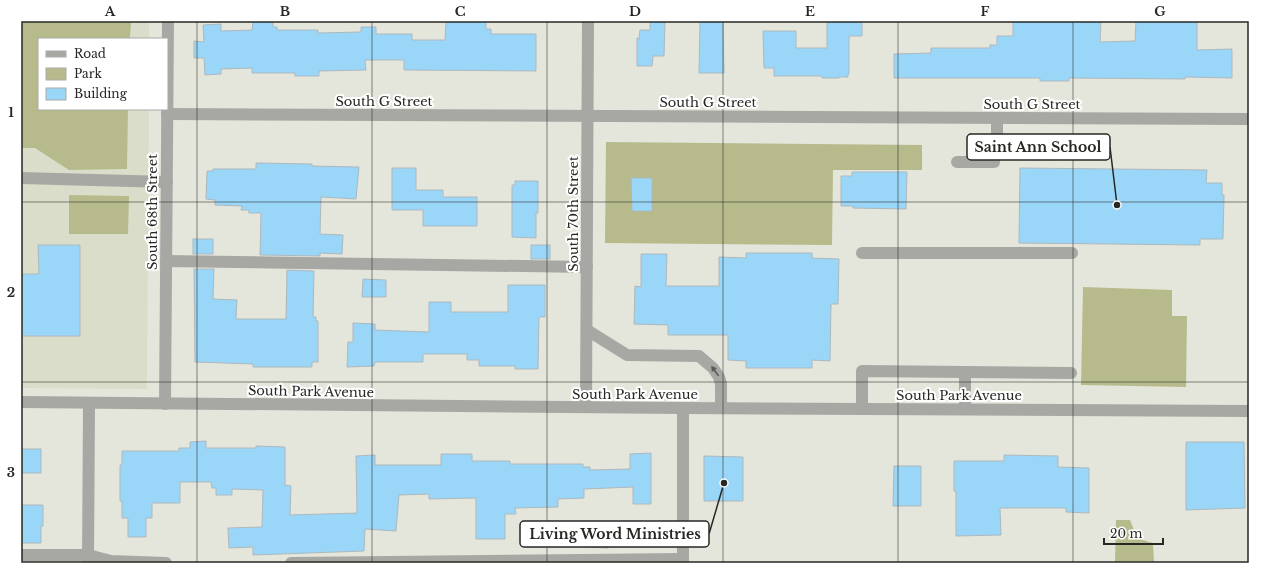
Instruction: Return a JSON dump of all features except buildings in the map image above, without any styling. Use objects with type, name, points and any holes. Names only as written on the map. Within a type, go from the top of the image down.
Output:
[{"type":"street","name":"South 68th Street","points":[[168,21],[168,38]]},
{"type":"street","name":"South 70th Street","points":[[586,407],[588,21]]},
{"type":"street","name":"South 68th Street","points":[[165,404],[167,110]]},
{"type":"street","name":"South G Street","points":[[167,114],[1249,120]]},
{"type":"street","points":[[957,162],[994,162],[997,140],[997,118]]},
{"type":"street","points":[[21,178],[166,182]]},
{"type":"street","points":[[862,252],[1072,253]]},
{"type":"street","points":[[166,261],[587,267]]},
{"type":"street","points":[[586,330],[627,355],[699,356],[713,368],[719,377],[721,384],[721,408]]},
{"type":"street","points":[[862,409],[862,371],[1071,373]]},
{"type":"street","points":[[966,373],[966,409]]},
{"type":"street","name":"South Park Avenue","points":[[21,402],[683,408],[1249,410]]},
{"type":"street","points":[[88,559],[89,403]]},
{"type":"street","points":[[291,563],[683,561],[683,408]]},
{"type":"street","points":[[21,555],[166,563]]},
{"type":"shaded area","points":[[21,21],[149,21],[149,38],[38,38],[38,110],[149,110],[147,389],[21,388]]},
{"type":"green space","points":[[21,21],[131,21],[130,38],[38,38],[38,110],[128,110],[127,169],[69,170],[35,148],[21,148]]},
{"type":"green space","points":[[606,142],[922,145],[922,170],[833,170],[832,245],[605,243]]},
{"type":"green space","points":[[69,195],[129,196],[128,234],[69,234]]},
{"type":"green space","points":[[1083,287],[1172,290],[1172,316],[1187,316],[1186,387],[1081,385]]},
{"type":"green space","points":[[1116,520],[1130,520],[1140,538],[1153,543],[1154,563],[1115,563]]},
{"type":"place","name":"Saint Ann School","points":[[1117,205]]},
{"type":"place","name":"Living Word Ministries","points":[[724,483]]}]
